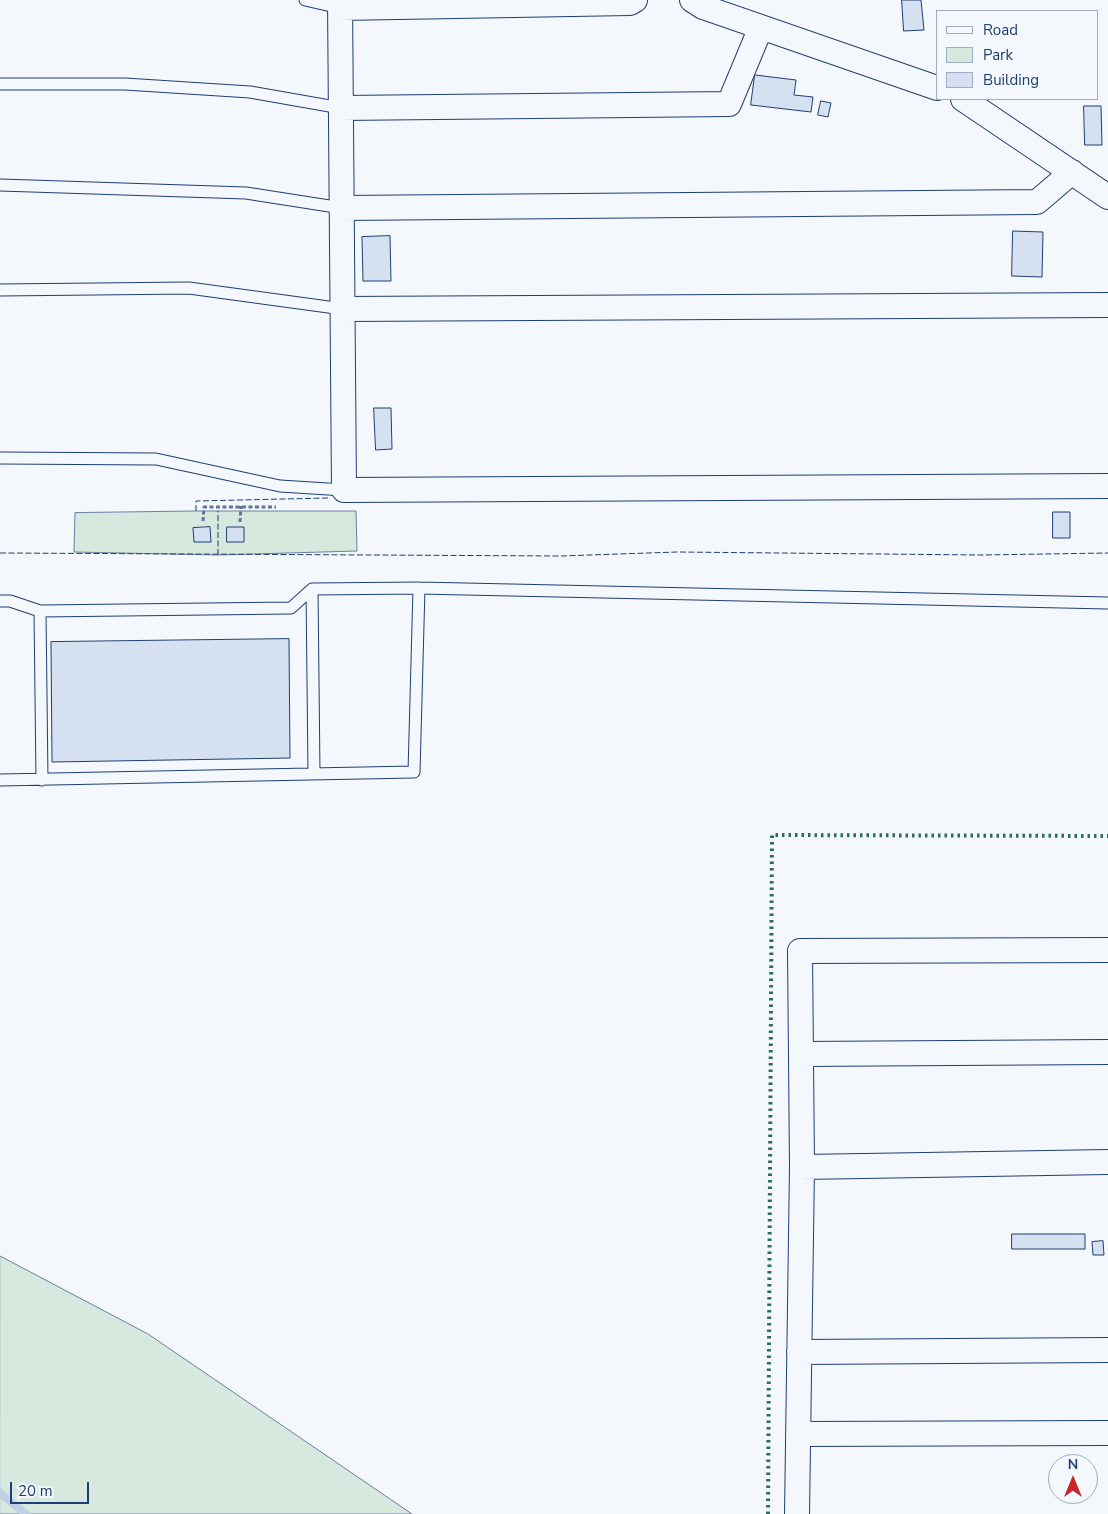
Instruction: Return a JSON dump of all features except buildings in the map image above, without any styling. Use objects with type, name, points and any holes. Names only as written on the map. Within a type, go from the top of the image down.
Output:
[{"type":"street","points":[[635,0],[630,3],[340,4],[344,490],[1108,486]]},
{"type":"street","points":[[692,0],[703,7],[761,28],[936,88]]},
{"type":"street","points":[[341,108],[730,104],[761,28]]},
{"type":"street","points":[[964,100],[1108,197]]},
{"type":"street","points":[[342,208],[1037,202],[1072,172]]},
{"type":"street","points":[[342,309],[1108,305]]},
{"type":"street","points":[[797,1514],[802,1167],[800,950],[1108,950]]},
{"type":"street","points":[[801,1054],[1108,1052]]},
{"type":"street","points":[[802,1167],[1108,1162]]},
{"type":"street","points":[[799,1352],[1108,1350]]},
{"type":"street","points":[[798,1434],[1108,1432]]},
{"type":"lane","points":[[305,0],[340,4]]},
{"type":"lane","points":[[0,84],[125,84],[250,92],[341,108]]},
{"type":"lane","points":[[0,185],[246,193],[342,208]]},
{"type":"lane","points":[[0,290],[189,288],[342,309]]},
{"type":"lane","points":[[0,458],[156,459],[280,486],[344,490]]},
{"type":"lane","points":[[0,780],[414,772],[419,588]]},
{"type":"lane","points":[[0,601],[10,601],[40,610],[290,608],[312,589],[419,588],[1108,603]]},
{"type":"lane","points":[[312,589],[314,773]]},
{"type":"lane","points":[[40,610],[42,780]]},
{"type":"path","points":[[240,522],[241,506]]},
{"type":"path","points":[[203,521],[204,507]]},
{"type":"green space","points":[[356,511],[357,551],[218,555],[74,552],[75,513]]},
{"type":"green space","points":[[0,1256],[148,1334],[412,1514],[0,1514]]},
{"type":"waterway","points":[[0,1493],[26,1514]]},
{"type":"hedge","points":[[768,1514],[772,835],[1108,836]]},
{"type":"fence","points":[[196,511],[196,501],[328,498]]},
{"type":"fence","points":[[218,511],[218,555]]},
{"type":"fence","points":[[0,553],[561,556],[677,552],[982,555],[1108,553]]}]
